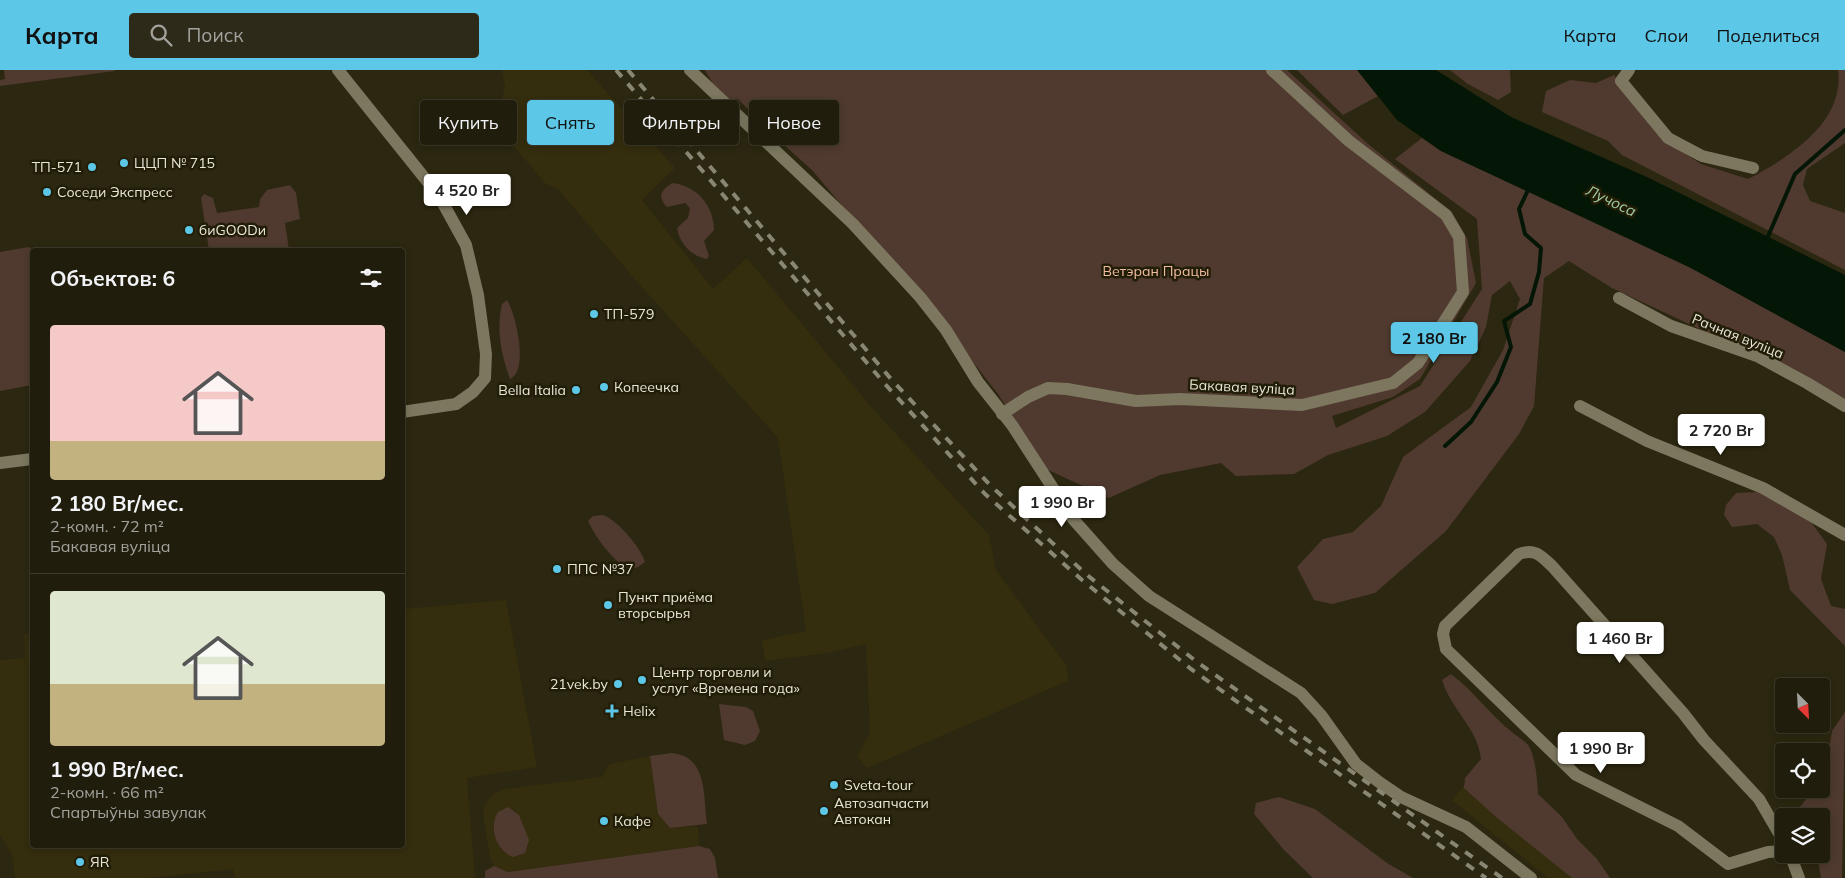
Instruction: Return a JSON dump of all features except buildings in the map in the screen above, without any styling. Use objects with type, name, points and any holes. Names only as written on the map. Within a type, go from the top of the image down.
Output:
[{"type":"street","points":[[338,70],[439,196],[466,245],[478,295],[486,354],[485,378],[473,392],[456,404],[405,412]]},
{"type":"street","points":[[690,70],[853,224],[920,297],[946,330],[978,382],[1012,425],[1073,519],[1113,564],[1149,596],[1301,693],[1321,715],[1356,764],[1401,797],[1466,826],[1531,878]]},
{"type":"street","name":"Бакавая вуліца","points":[[1002,414],[1028,396],[1048,388],[1067,388],[1136,401],[1180,399],[1302,405],[1393,383],[1418,363],[1463,292],[1459,237],[1446,215],[1349,141],[1272,70]]},
{"type":"street","points":[[1629,70],[1621,81],[1668,138],[1702,156],[1753,168]]},
{"type":"street","name":"Рачная вуліца","points":[[1619,298],[1671,326],[1756,356],[1807,382],[1845,406]]},
{"type":"street","points":[[1580,406],[1647,441],[1763,488],[1801,508],[1845,535]]},
{"type":"street","points":[[0,463],[30,459]]},
{"type":"street","points":[[1775,827],[1759,799],[1704,740],[1683,713],[1552,566],[1536,552],[1529,550],[1519,554],[1445,626],[1442,634],[1446,649],[1576,775],[1678,826],[1728,864],[1775,851]]},
{"type":"street","points":[[1793,863],[1799,878]]},
{"type":"shaded area","points":[[502,70],[587,70],[614,100],[527,100],[527,145],[614,145],[614,100],[624,111],[624,145],[654,145],[675,168],[642,200],[713,289],[747,258],[874,410],[989,535],[996,570],[1067,666],[1068,681],[867,768],[857,756],[870,733],[866,644],[828,653],[765,661],[762,640],[806,631],[778,438],[632,276],[557,188],[546,184],[513,145],[517,145],[517,100],[502,100],[505,87]]},
{"type":"shaded area","points":[[506,600],[537,767],[467,778],[475,878],[235,878],[233,869],[149,878],[15,878],[12,855],[0,835],[0,660],[25,658],[24,634],[30,633],[30,848],[405,848],[405,609]]},
{"type":"shaded area","points":[[650,756],[658,814],[670,828],[698,826],[699,846],[508,872],[494,866],[490,858],[483,814],[485,804],[493,794],[504,789],[602,777],[609,764]]},
{"type":"shaded area","points":[[1466,783],[1572,878],[1548,878],[1452,800]]},
{"type":"green space","points":[[4,70],[115,71],[0,86],[0,80],[5,79]]},
{"type":"green space","name":"Ветэран Працы","points":[[705,70],[1287,70],[1368,144],[1452,212],[1467,238],[1476,283],[1420,379],[1393,397],[1332,416],[1336,428],[1420,386],[1482,289],[1477,219],[1395,159],[1422,138],[1441,151],[1693,269],[1845,352],[1845,404],[1796,374],[1612,288],[1569,261],[1544,278],[1534,406],[1519,434],[1446,531],[1375,593],[1332,604],[1314,600],[1297,567],[1323,539],[1353,532],[1381,506],[1403,457],[1471,407],[1503,350],[1520,299],[1510,281],[1492,295],[1486,327],[1470,361],[1425,412],[1387,436],[1328,455],[1294,474],[1236,476],[1221,463],[1160,475],[1109,498],[1046,469],[998,394],[955,339],[812,170],[784,145],[839,145],[839,100],[749,100],[749,110],[738,99],[722,100]]},
{"type":"green space","points":[[1297,70],[1357,70],[1378,96],[1343,115]]},
{"type":"green space","points":[[1450,70],[1510,70],[1511,92],[1498,100],[1468,84]]},
{"type":"green space","points":[[1838,70],[1845,70],[1845,143],[1807,169],[1803,185],[1810,201],[1845,213],[1845,270],[1622,155],[1608,141],[1542,112],[1546,91],[1570,80],[1596,83],[1614,75],[1664,140],[1701,164],[1748,179],[1780,161],[1796,149],[1823,122],[1833,106],[1838,89]]},
{"type":"green space","points":[[673,183],[690,188],[697,193],[711,213],[714,230],[704,241],[709,256],[707,259],[691,252],[678,234],[677,228],[688,218],[690,208],[685,203],[667,207],[662,200],[663,191]]},
{"type":"green space","points":[[290,185],[296,193],[300,219],[285,223],[289,248],[209,248],[201,198],[204,194],[213,198],[217,213],[259,207],[260,199],[267,190]]},
{"type":"green space","points":[[30,248],[30,385],[0,391],[0,252]]},
{"type":"green space","points":[[507,300],[517,329],[520,354],[516,374],[510,379],[502,351],[499,323],[502,304]]},
{"type":"green space","points":[[1758,492],[1808,518],[1827,544],[1821,579],[1831,606],[1845,609],[1845,646],[1790,590],[1782,555],[1774,537],[1757,524],[1732,527],[1724,515],[1726,505],[1736,493]]},
{"type":"green space","points":[[602,515],[608,517],[621,527],[639,549],[645,562],[638,567],[628,569],[610,554],[588,521],[593,516]]},
{"type":"green space","points":[[1451,674],[1497,719],[1529,746],[1535,764],[1538,794],[1562,817],[1577,839],[1597,859],[1610,878],[1572,878],[1496,817],[1464,788],[1465,778],[1481,759],[1475,738],[1451,701],[1442,680]]},
{"type":"green space","points":[[719,704],[746,707],[753,711],[760,731],[755,741],[745,745],[724,740]]},
{"type":"green space","points":[[1845,712],[1842,878],[1821,878],[1818,863],[1830,863],[1830,808],[1799,808],[1807,798],[1830,798],[1830,744],[1832,731]]},
{"type":"green space","points":[[671,753],[692,761],[698,769],[704,790],[707,824],[670,828],[658,814],[650,756]]},
{"type":"green space","points":[[1279,797],[1315,809],[1387,863],[1413,878],[1313,878],[1284,850],[1254,814],[1256,803]]},
{"type":"green space","points":[[508,807],[519,815],[529,840],[525,853],[513,857],[502,850],[494,832],[495,819],[498,812]]},
{"type":"green space","points":[[699,846],[710,849],[715,858],[718,878],[485,878],[485,871],[494,866],[508,872]]},
{"type":"water","name":"Лучоса","points":[[1357,70],[1436,70],[1511,117],[1649,178],[1845,275],[1845,352],[1689,267],[1441,151],[1397,120]]},
{"type":"waterway","points":[[1766,241],[1795,174],[1845,130]]},
{"type":"waterway","points":[[1445,446],[1471,422],[1497,382],[1511,347],[1504,321],[1530,304],[1539,272],[1541,248],[1525,234],[1519,209],[1529,188]]},
{"type":"railway","points":[[616,70],[885,384],[985,494],[1082,580],[1191,669],[1486,878]]},
{"type":"railway","points":[[628,70],[891,379],[990,485],[1087,575],[1197,662],[1502,878]]},
{"type":"place","name":"ЦЦП № 715","points":[[124,163]]},
{"type":"place","name":"ТП-571","points":[[92,167]]},
{"type":"place","name":"Соседи Экспресс","points":[[47,192]]},
{"type":"place","name":"биGOODи","points":[[189,230]]},
{"type":"place","name":"ТП-579","points":[[594,314]]},
{"type":"place","name":"Копеечка","points":[[604,387]]},
{"type":"place","name":"Bella Italia","points":[[576,390]]},
{"type":"place","name":"ППС №37","points":[[557,569]]},
{"type":"place","name":"Пункт приёма вторсырья","points":[[608,605]]},
{"type":"place","name":"Центр торговли и услуг «Времена года»","points":[[642,680]]},
{"type":"place","name":"21vek.by","points":[[618,684]]},
{"type":"place","name":"Helix","points":[[612,711]]},
{"type":"place","name":"Sveta-tour","points":[[834,785]]},
{"type":"place","name":"Автозапчасти Автокан","points":[[824,811]]},
{"type":"place","name":"Кафе","points":[[604,821]]},
{"type":"place","name":"ЯR","points":[[80,862]]}]
